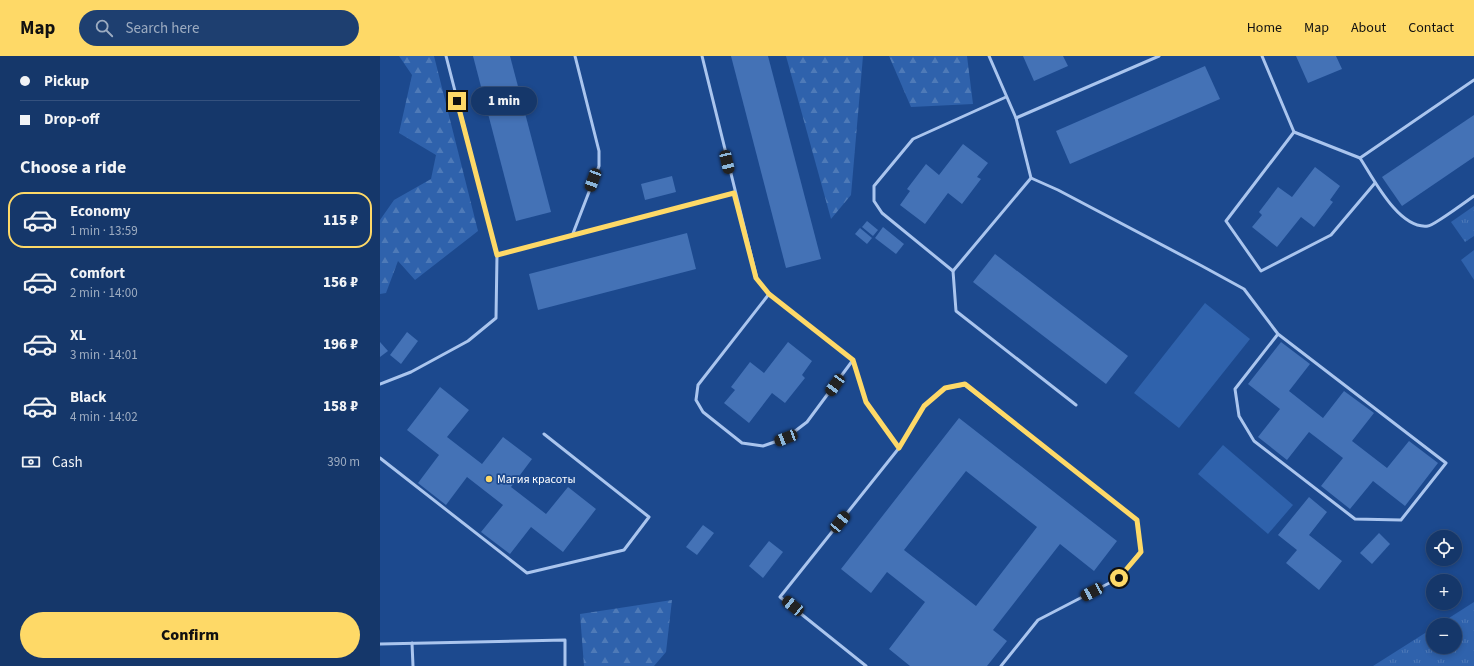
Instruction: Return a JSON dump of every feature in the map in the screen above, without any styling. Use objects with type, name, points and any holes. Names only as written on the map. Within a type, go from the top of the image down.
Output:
[{"type":"lane","points":[[380,384],[411,372],[468,341],[496,318],[497,255],[446,56]]},
{"type":"lane","points":[[572,236],[599,166],[599,151],[575,56]]},
{"type":"lane","points":[[702,56],[734,193],[756,278],[769,294],[853,360],[866,402],[899,448]]},
{"type":"lane","points":[[989,56],[1016,118],[1031,178]]},
{"type":"lane","points":[[1016,118],[1158,56]]},
{"type":"lane","points":[[1262,56],[1294,132],[1360,158],[1375,183],[1394,209],[1414,225],[1429,227],[1474,196]]},
{"type":"lane","points":[[1360,158],[1474,80]]},
{"type":"lane","points":[[954,271],[882,213],[874,201],[874,186],[913,139],[1006,97]]},
{"type":"lane","points":[[1294,132],[1226,221],[1262,271],[1331,235],[1375,183]]},
{"type":"lane","points":[[1031,178],[954,271],[956,311],[1076,405]]},
{"type":"lane","points":[[1031,178],[1058,190],[1244,289],[1278,334],[1446,463],[1401,520],[1355,519],[1254,441],[1239,416],[1235,389],[1278,334]]},
{"type":"lane","points":[[497,255],[734,193]]},
{"type":"lane","points":[[769,294],[698,385],[696,400],[703,412],[708,416],[742,442],[763,446],[786,438],[807,422],[853,360]]},
{"type":"lane","points":[[866,666],[780,597],[899,448],[924,406],[945,388],[965,384],[1137,520],[1141,552],[1119,578],[1038,620],[1001,666]]},
{"type":"lane","points":[[380,458],[527,573],[624,550],[649,517],[544,434]]},
{"type":"lane","points":[[380,644],[565,640],[565,666]]},
{"type":"lane","points":[[412,643],[413,666]]},
{"type":"green space","points":[[399,56],[434,56],[478,231],[415,280],[398,261],[386,293],[380,294],[380,220],[394,200],[431,179],[436,155],[399,133],[412,75]]},
{"type":"green space","points":[[786,56],[863,56],[851,195],[831,219]]},
{"type":"green space","points":[[889,56],[967,56],[973,104],[911,107]]},
{"type":"green space","points":[[1474,206],[1474,236],[1465,242],[1451,222]]},
{"type":"green space","points":[[1474,250],[1474,280],[1461,260]]},
{"type":"green space","points":[[1205,303],[1250,339],[1179,428],[1134,393]]},
{"type":"green space","points":[[1223,445],[1293,505],[1268,534],[1198,474]]},
{"type":"green space","points":[[672,600],[666,652],[654,666],[584,666],[580,614]]},
{"type":"green space","points":[[1474,602],[1474,666],[1373,666],[1426,632],[1426,654],[1462,654],[1462,618],[1449,618]]},
{"type":"building","points":[[473,56],[510,56],[551,212],[516,221]]},
{"type":"building","points":[[731,56],[768,56],[821,259],[786,268]]},
{"type":"building","points":[[1023,56],[1063,56],[1068,66],[1034,81]]},
{"type":"building","points":[[1296,56],[1336,56],[1342,69],[1308,83]]},
{"type":"building","points":[[1205,66],[1220,99],[1070,164],[1056,131]]},
{"type":"building","points":[[1474,115],[1474,157],[1402,206],[1382,177]]},
{"type":"building","points":[[963,144],[988,163],[977,177],[981,179],[962,204],[948,193],[925,224],[900,205],[910,191],[907,189],[926,164],[939,175]]},
{"type":"building","points":[[1315,167],[1340,186],[1330,200],[1333,202],[1314,227],[1301,217],[1277,247],[1252,227],[1262,215],[1259,212],[1278,187],[1292,197]]},
{"type":"building","points":[[672,176],[676,192],[645,200],[641,184]]},
{"type":"building","points":[[867,221],[878,230],[873,236],[862,227]]},
{"type":"building","points":[[883,227],[904,244],[896,254],[875,238]]},
{"type":"building","points":[[860,228],[872,238],[867,244],[855,234]]},
{"type":"building","points":[[687,233],[696,269],[538,310],[529,274]]},
{"type":"building","points":[[995,254],[1128,356],[1106,384],[973,282]]},
{"type":"building","points":[[407,332],[418,341],[401,364],[390,355]]},
{"type":"building","points":[[380,342],[388,351],[380,357]]},
{"type":"building","points":[[788,342],[812,361],[802,375],[805,378],[785,403],[772,393],[749,423],[724,403],[735,390],[731,387],[750,362],[764,373]]},
{"type":"building","points":[[1281,342],[1310,364],[1289,391],[1323,418],[1344,391],[1374,413],[1352,441],[1387,468],[1409,441],[1438,463],[1405,506],[1373,481],[1350,509],[1321,486],[1343,458],[1309,432],[1287,460],[1258,437],[1280,409],[1248,384]]},
{"type":"building","points":[[440,387],[469,410],[447,437],[482,464],[503,437],[532,459],[511,487],[546,514],[568,487],[596,509],[563,552],[531,527],[510,554],[481,532],[503,505],[467,477],[446,505],[418,483],[439,455],[407,430]]},
{"type":"building","points":[[959,418],[1117,541],[1094,571],[1060,544],[993,630],[1007,641],[987,666],[910,666],[889,649],[925,602],[887,572],[871,593],[841,569]],"holes":[[[966,471],[1037,527],[976,606],[904,550]]]},
{"type":"building","points":[[1309,497],[1327,512],[1309,535],[1342,561],[1319,590],[1286,563],[1297,550],[1278,535]]},
{"type":"building","points":[[703,525],[714,533],[697,555],[686,547]]},
{"type":"building","points":[[1379,533],[1390,544],[1372,564],[1360,553]]},
{"type":"building","points":[[769,541],[783,552],[763,578],[749,566]]},
{"type":"place","name":"Магия красоты","points":[[489,479]]},
{"type":"route","points":[[457,101],[497,255],[734,193],[756,278],[769,294],[853,360],[866,402],[899,448],[924,406],[945,388],[965,384],[1137,520],[1141,552],[1119,578]]}]
